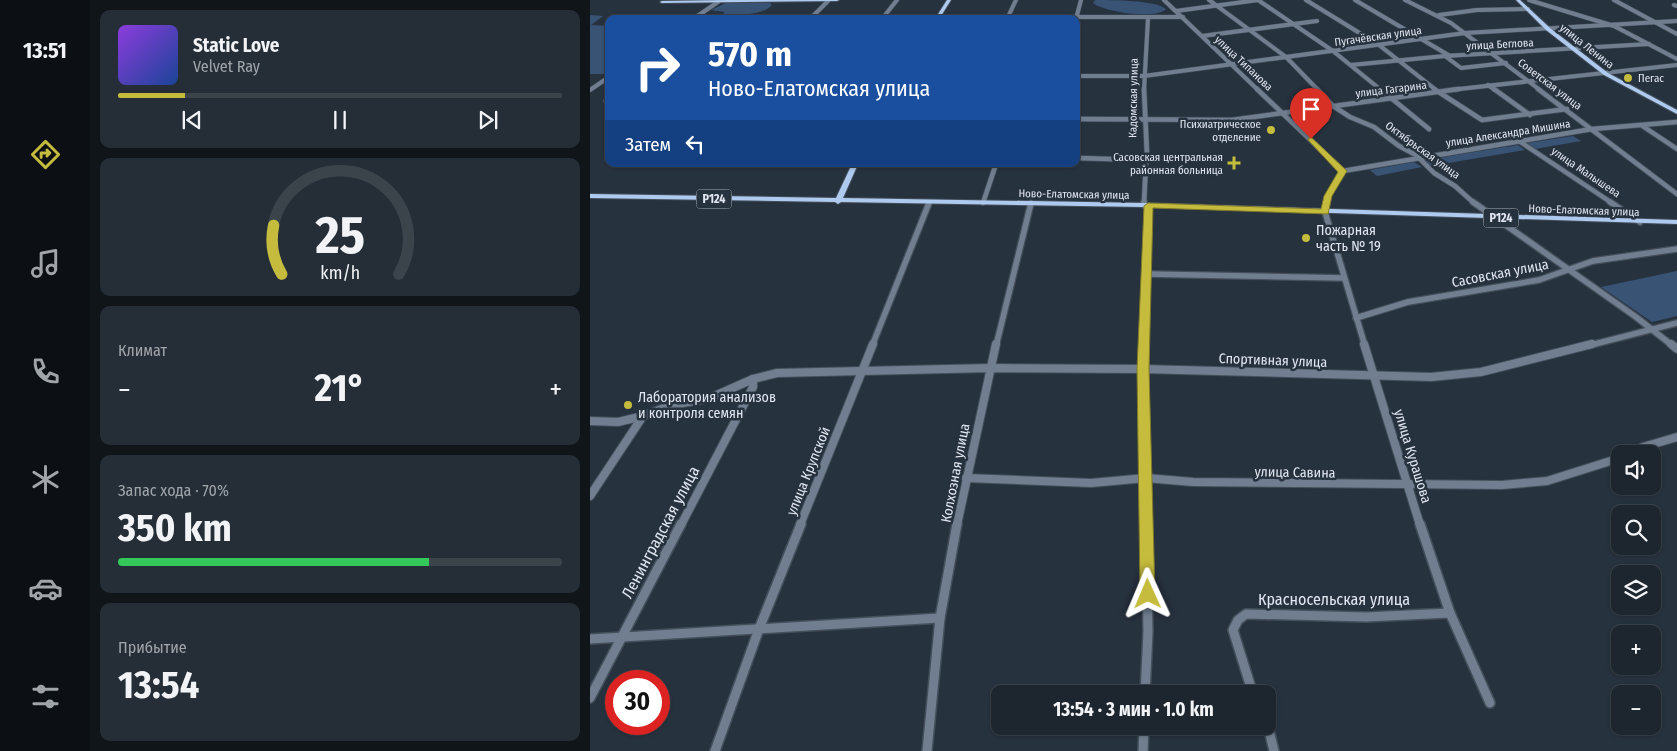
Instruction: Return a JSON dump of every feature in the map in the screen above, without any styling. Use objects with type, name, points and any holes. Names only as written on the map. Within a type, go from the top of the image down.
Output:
[{"type":"main road","points":[[667,1],[837,0]]},
{"type":"main road","points":[[940,15],[949,0]]},
{"type":"main road","name":"улица Ленина","points":[[1518,0],[1548,29],[1606,74],[1677,112]]},
{"type":"main road","points":[[838,202],[854,167]]},
{"type":"main road","name":"Ново-Елатомская улица","points":[[590,196],[838,202],[1032,203],[1677,222]]},
{"type":"street","points":[[884,15],[897,0]]},
{"type":"street","points":[[1008,15],[1016,0]]},
{"type":"street","points":[[1077,15],[1081,0]]},
{"type":"street","name":"улица Типанова","points":[[1164,0],[1284,112],[1343,171]]},
{"type":"street","name":"Октябрьская улица","points":[[1209,0],[1286,57],[1334,106],[1350,117],[1374,127],[1399,146],[1418,157],[1434,174],[1455,186],[1492,217],[1569,270],[1677,349]]},
{"type":"street","points":[[1176,11],[1258,0],[1333,51],[1389,98],[1430,128]]},
{"type":"street","points":[[1306,0],[1378,45],[1438,92],[1482,120],[1567,109]]},
{"type":"street","points":[[1356,0],[1421,39],[1461,68],[1506,63]]},
{"type":"street","name":"Советская улица","points":[[1405,0],[1439,16],[1465,33],[1677,194]]},
{"type":"street","points":[[1529,0],[1614,26],[1677,59]]},
{"type":"street","points":[[1614,0],[1677,34]]},
{"type":"street","points":[[814,15],[828,1]]},
{"type":"street","points":[[699,15],[718,2]]},
{"type":"street","points":[[1439,16],[1477,10],[1528,9]]},
{"type":"street","points":[[1080,18],[1183,18]]},
{"type":"street","name":"Кадомская улица","points":[[1146,685],[1148,632],[1143,369],[1147,274],[1146,163],[1144,160],[1147,155],[1144,76],[1148,18]]},
{"type":"street","points":[[1202,36],[1317,21]]},
{"type":"street","name":"Пугачёвская улица","points":[[1080,76],[1144,76],[1465,33],[1677,21]]},
{"type":"street","name":"улица Беглова","points":[[1351,65],[1447,56],[1649,44]]},
{"type":"street","name":"улица Гагарина","points":[[1080,119],[1218,121],[1488,85],[1677,65]]},
{"type":"street","points":[[590,90],[605,80]]},
{"type":"street","points":[[1488,85],[1530,114]]},
{"type":"street","name":"улица Александра Мишина","points":[[1343,171],[1592,129],[1677,122]]},
{"type":"street","points":[[1641,125],[1677,149]]},
{"type":"street","name":"улица Малышева","points":[[1519,141],[1640,222]]},
{"type":"street","points":[[1080,158],[1144,160]]},
{"type":"street","points":[[983,203],[995,167]]},
{"type":"street","points":[[1325,212],[1328,196],[1343,171]]},
{"type":"street","name":"улица Крупской","points":[[714,751],[759,629],[929,203]]},
{"type":"street","name":"Колхозная улица","points":[[927,751],[940,618],[966,478],[990,368],[1032,203]]},
{"type":"street","name":"улица Курашова","points":[[1325,212],[1406,484],[1450,612],[1490,703]]},
{"type":"street","name":"Сасовская улица","points":[[1356,318],[1408,302],[1539,280],[1593,261],[1677,249]]},
{"type":"street","points":[[1147,274],[1344,278]]},
{"type":"street","name":"Спортивная улица","points":[[590,421],[618,422],[643,416],[672,405],[710,398],[753,379],[777,373],[990,368],[1143,369],[1431,377],[1481,372],[1677,323]]},
{"type":"street","name":"Ленинградская улица","points":[[590,698],[752,387],[753,379]]},
{"type":"street","points":[[590,496],[643,416]]},
{"type":"street","points":[[1650,445],[1677,437]]},
{"type":"street","name":"улица Савина","points":[[966,478],[1091,483],[1146,478],[1193,482],[1526,484],[1547,481],[1611,461]]},
{"type":"street","name":"Красносельская улица","points":[[1250,685],[1233,630],[1238,620],[1246,614],[1366,616],[1450,612]]},
{"type":"street","points":[[590,639],[621,639],[940,618]]},
{"type":"street","points":[[1143,751],[1144,735]]},
{"type":"street","points":[[1270,735],[1274,751]]},
{"type":"shaded area","points":[[1095,0],[1143,2],[1166,9],[1152,14],[1130,14],[1099,6],[1093,3]]},
{"type":"shaded area","points":[[726,3],[770,3],[772,5],[764,11],[749,15],[722,15],[725,12],[711,10]]},
{"type":"shaded area","points":[[590,15],[603,16],[591,25],[605,26],[605,73],[590,74]]},
{"type":"shaded area","points":[[1573,136],[1581,141],[1535,149],[1527,143]]},
{"type":"shaded area","points":[[1518,145],[1525,150],[1431,166],[1424,160]]},
{"type":"shaded area","points":[[1414,162],[1422,167],[1377,176],[1370,170]]},
{"type":"shaded area","points":[[1677,271],[1677,316],[1652,322],[1601,287]]},
{"type":"place","name":"Пегас","points":[[1628,78]]},
{"type":"place","name":"Психиатрическое отделение","points":[[1271,130]]},
{"type":"place","name":"Сасовская центральная районная больница","points":[[1234,163]]},
{"type":"place","name":"Пожарная часть № 19","points":[[1306,238]]},
{"type":"place","name":"Лаборатория анализов и контроля семян","points":[[628,405]]},
{"type":"route","points":[[1148,594],[1143,369],[1148,206],[1325,212],[1328,196],[1343,171],[1311,139]]}]
